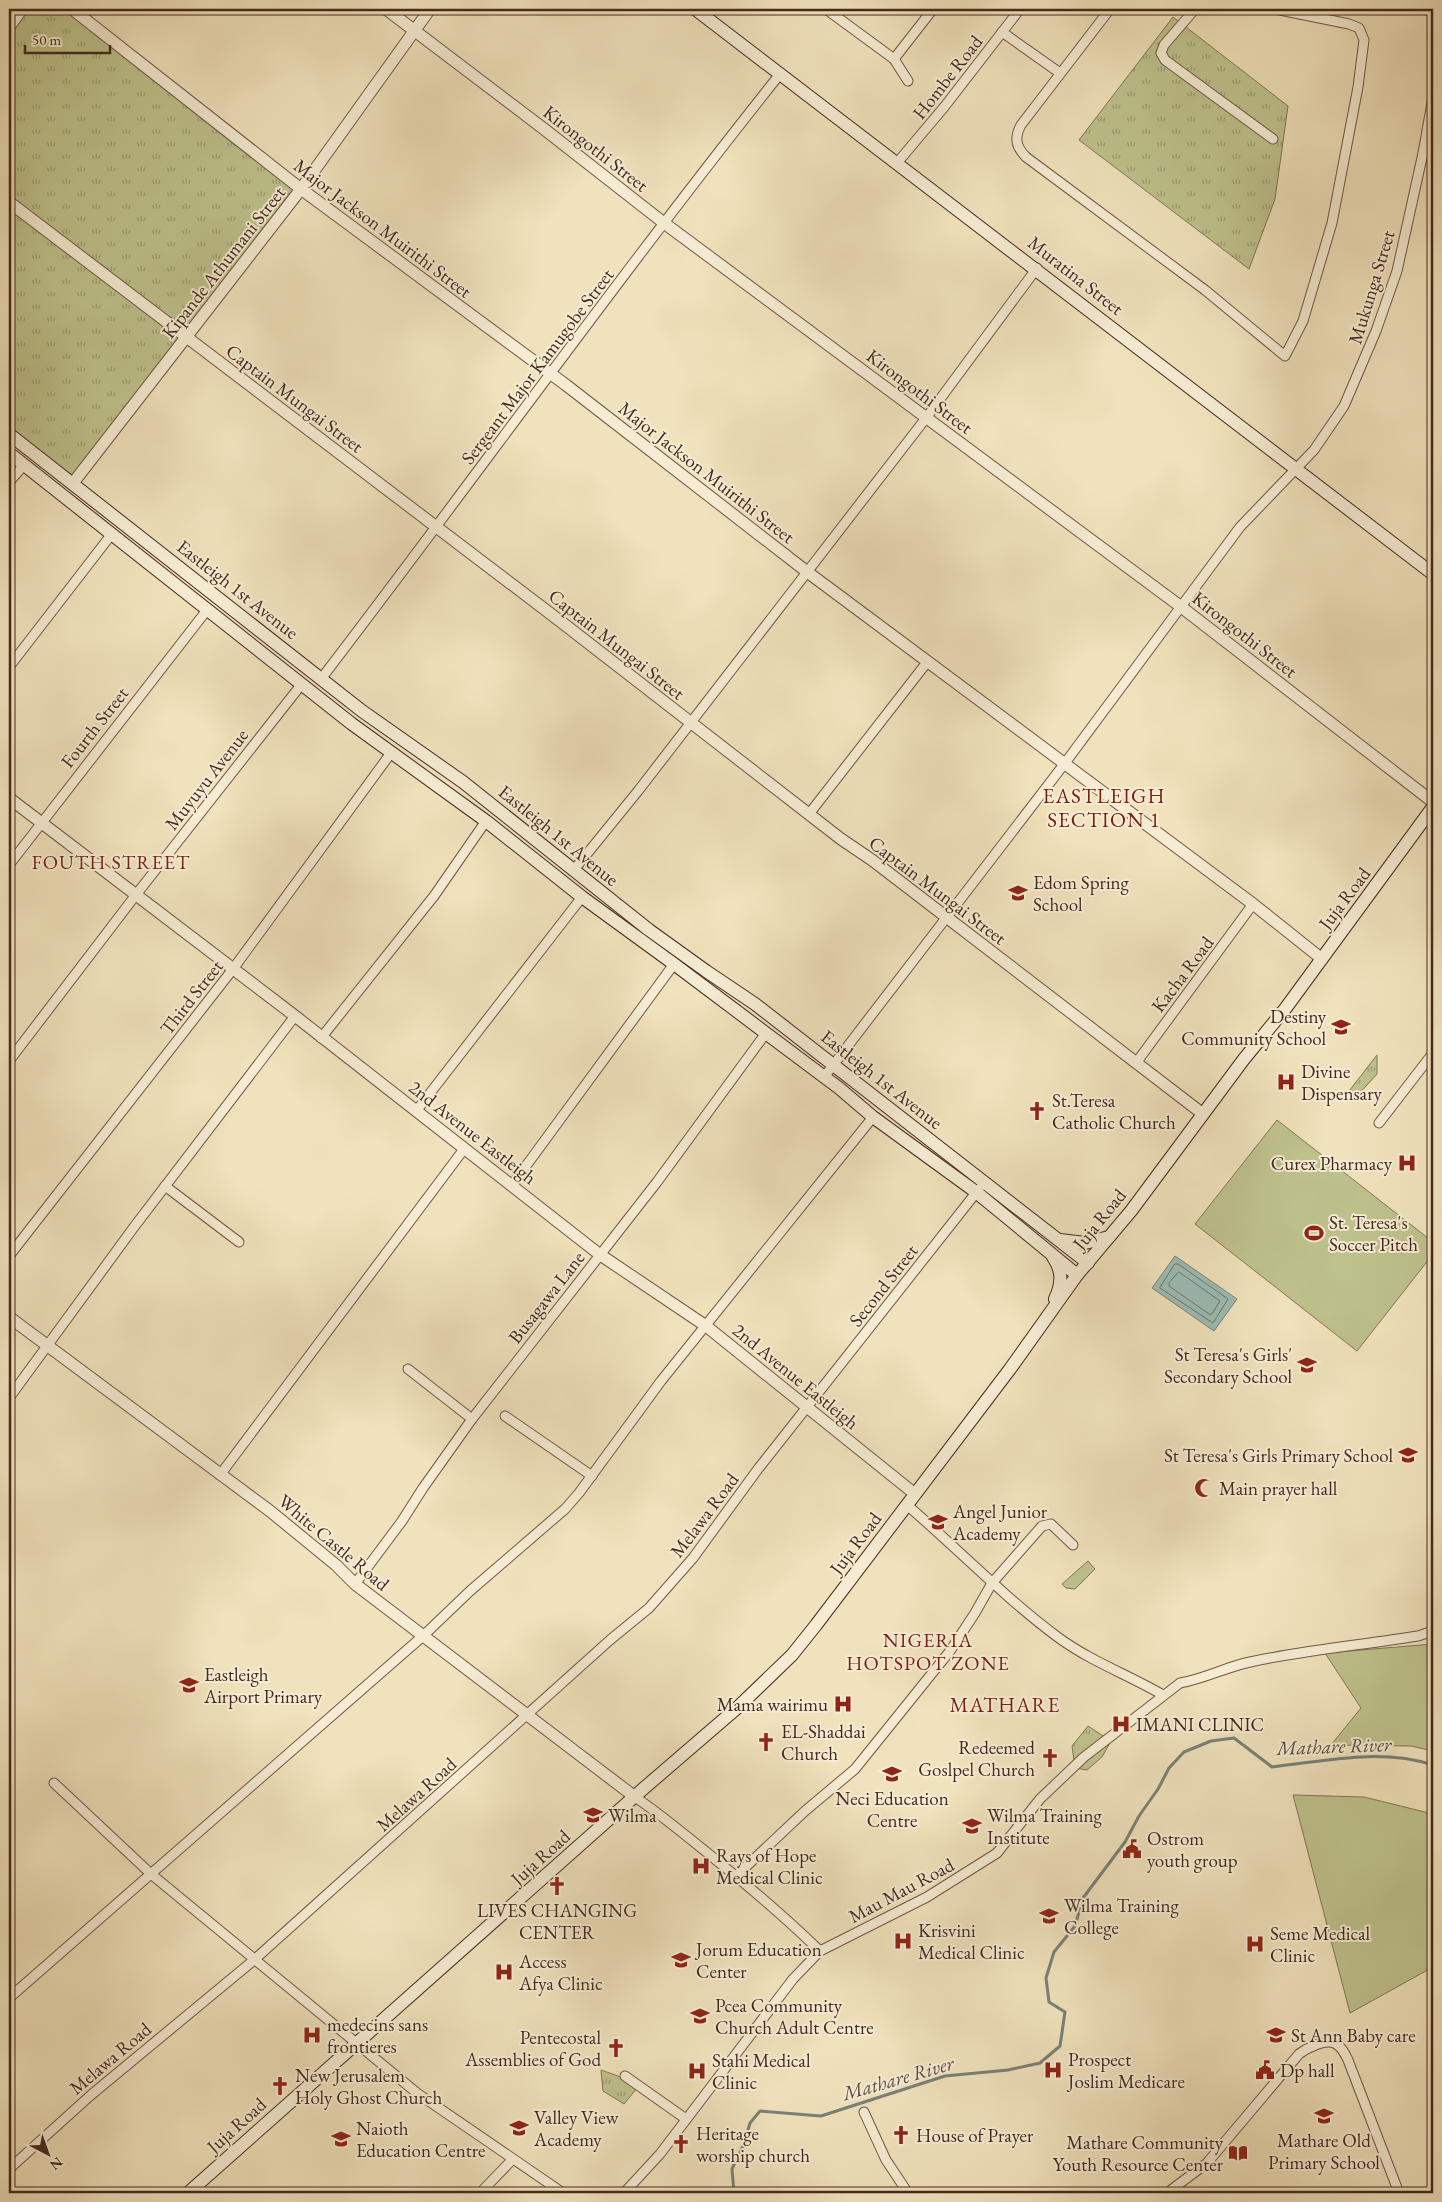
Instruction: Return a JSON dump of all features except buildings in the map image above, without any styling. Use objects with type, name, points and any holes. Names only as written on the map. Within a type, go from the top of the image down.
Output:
[{"type":"main road","name":"Muratina Street","points":[[695,9],[1037,268],[1433,574]]},
{"type":"main road","name":"Eastleigh 1st Avenue","points":[[9,434],[321,679],[398,737],[463,782],[573,872],[648,930],[755,1004],[834,1064],[980,1188],[1077,1276]]},
{"type":"main road","name":"Eastleigh 1st Avenue","points":[[9,454],[300,685],[486,821],[582,897],[766,1033],[873,1117],[1058,1240],[1088,1263]]},
{"type":"main road","name":"Juja Road","points":[[188,2193],[634,1797],[724,1720],[792,1655],[1010,1369],[1077,1276],[1110,1237],[1322,959],[1433,807]]},
{"type":"main road","points":[[1058,1240],[1085,1243],[1110,1237]]},
{"type":"main road","points":[[1048,1315],[1061,1282],[1058,1265],[1050,1252]]},
{"type":"street","points":[[9,27],[22,9]]},
{"type":"street","name":"Major Jackson Muirithi Street","points":[[72,9],[301,190],[552,374],[806,571],[1253,904],[1322,959]]},
{"type":"street","name":"Kirongothi Street","points":[[386,9],[664,223],[1180,606],[1433,802]]},
{"type":"street","name":"Kipande Athumani Street","points":[[74,484],[301,190],[430,9]]},
{"type":"street","points":[[826,9],[894,58],[908,80]]},
{"type":"street","points":[[894,58],[933,9]]},
{"type":"street","name":"Hombe Road","points":[[897,163],[920,137],[1020,9]]},
{"type":"street","points":[[1110,9],[1060,72],[1017,132],[1016,140],[1021,152],[1082,200],[1205,290],[1285,356],[1302,321],[1332,223],[1358,87],[1364,40],[1363,33],[1354,25],[1305,12],[1275,9]]},
{"type":"street","points":[[1195,9],[1164,45],[1161,53],[1165,60],[1273,139]]},
{"type":"street","points":[[1002,32],[1060,72]]},
{"type":"street","name":"Sergeant Major Kamugobe Street","points":[[321,679],[437,528],[664,223],[780,74]]},
{"type":"street","name":"Mukunga Street","points":[[824,1077],[1065,763],[1240,527],[1326,435],[1344,406],[1376,331],[1397,271],[1423,153],[1433,97]]},
{"type":"street","name":"Captain Mungai Street","points":[[9,202],[1203,1114]]},
{"type":"street","points":[[573,872],[638,791],[689,722],[926,418],[1037,268]]},
{"type":"street","points":[[9,482],[24,465]]},
{"type":"street","points":[[9,667],[111,535]]},
{"type":"street","name":"Fourth Street","points":[[9,864],[207,610]]},
{"type":"street","points":[[809,814],[928,662]]},
{"type":"street","name":"Muyuyu Avenue","points":[[9,1061],[300,685]]},
{"type":"street","name":"Third Street","points":[[9,1256],[233,969],[391,753]]},
{"type":"street","name":"2nd Avenue Eastleigh","points":[[9,798],[417,1110],[599,1254],[706,1326],[915,1494]]},
{"type":"street","points":[[321,1038],[434,896],[486,821]]},
{"type":"street","points":[[417,1110],[582,897]]},
{"type":"street","name":"Kacha Road","points":[[1136,1063],[1253,904]]},
{"type":"street","points":[[512,1185],[674,964]]},
{"type":"street","points":[[9,1398],[165,1186],[295,1016]]},
{"type":"street","name":"Busagawa Lane","points":[[355,1584],[402,1521],[472,1418],[657,1182],[766,1033]]},
{"type":"street","points":[[1379,1123],[1433,1054]]},
{"type":"street","points":[[9,1998],[423,1636],[470,1591],[565,1509],[592,1476],[661,1381],[873,1117]]},
{"type":"street","points":[[220,1475],[464,1149]]},
{"type":"street","points":[[165,1186],[239,1242]]},
{"type":"street","name":"Second Street","points":[[808,1407],[980,1188]]},
{"type":"street","name":"White Castle Road","points":[[9,1318],[270,1511],[336,1565],[355,1584],[634,1797]]},
{"type":"street","points":[[408,1369],[472,1418]]},
{"type":"street","name":"Melawa Road","points":[[9,2169],[91,2095],[254,1960],[649,1608],[674,1582],[758,1469],[808,1407]]},
{"type":"street","points":[[505,1416],[592,1476]]},
{"type":"street","points":[[907,1505],[992,1583],[1060,1639],[1082,1654],[1163,1695]]},
{"type":"street","points":[[736,1876],[781,1832],[862,1762],[950,1651],[992,1583],[1042,1526],[1051,1524],[1073,1545]]},
{"type":"street","name":"Mau Mau Road","points":[[624,2193],[660,2154],[746,2044],[793,1979],[820,1951],[928,1897],[997,1853],[1040,1799],[1084,1757],[1180,1683],[1195,1681],[1236,1665],[1280,1655],[1418,1636],[1433,1631]]},
{"type":"street","points":[[54,1783],[150,1874],[357,2044],[432,2104],[562,2193]]},
{"type":"street","points":[[634,1797],[663,1817],[736,1876],[805,1934],[820,1951]]},
{"type":"street","points":[[1167,2193],[1207,2163],[1299,2054],[1308,2047],[1332,2042],[1338,2044],[1348,2060],[1399,2193]]},
{"type":"street","points":[[625,2076],[686,2119]]},
{"type":"street","points":[[864,2112],[886,2160],[908,2193]]},
{"type":"street","points":[[480,2193],[513,2159]]},
{"type":"green space","points":[[9,9],[72,9],[301,189],[73,483],[9,434]]},
{"type":"green space","points":[[1173,17],[1288,106],[1275,199],[1249,269],[1079,140]]},
{"type":"green space","points":[[1377,1055],[1377,1074],[1357,1096],[1342,1100]]},
{"type":"green space","name":"St. Teresa's Soccer Pitch","points":[[1277,1120],[1433,1242],[1433,1254],[1357,1351],[1195,1224]]},
{"type":"green space","points":[[1088,1561],[1095,1569],[1075,1589],[1066,1588],[1062,1584]]},
{"type":"green space","points":[[1433,1644],[1433,1751],[1411,1746],[1331,1745],[1361,1708],[1325,1653]]},
{"type":"green space","points":[[1088,1726],[1111,1741],[1102,1757],[1087,1770],[1075,1768],[1072,1746]]},
{"type":"green space","points":[[1293,1795],[1364,1797],[1433,1814],[1433,1967],[1350,2013]]},
{"type":"green space","points":[[601,2070],[618,2076],[637,2088],[624,2104],[603,2091]]},
{"type":"water","points":[[1175,1256],[1237,1299],[1214,1331],[1152,1288]]},
{"type":"waterway","name":"Mathare River","points":[[734,2193],[732,2169],[744,2144],[750,2123],[760,2111],[821,2116],[945,2076],[1008,2070],[1040,2063],[1060,2046],[1065,2012],[1049,2002],[1046,1978],[1054,1952],[1075,1926],[1083,1898],[1125,1842],[1169,1768],[1184,1752],[1211,1741],[1234,1738],[1272,1767],[1353,1757],[1393,1757],[1433,1765]]},
{"type":"place","name":"Edom Spring School","points":[[1018,893]]},
{"type":"place","name":"Destiny Community School","points":[[1341,1027]]},
{"type":"place","name":"Divine Dispensary","points":[[1286,1082]]},
{"type":"place","name":"St.Teresa Catholic Church","points":[[1037,1111]]},
{"type":"place","name":"Curex Pharmacy","points":[[1407,1163]]},
{"type":"place","name":"St. Teresa's Soccer Pitch","points":[[1314,1233]]},
{"type":"place","name":"St Teresa's Girls' Secondary School","points":[[1307,1365]]},
{"type":"place","name":"St Teresa's Girls Primary School","points":[[1408,1455]]},
{"type":"place","name":"Main prayer hall","points":[[1204,1488]]},
{"type":"place","name":"Angel Junior Academy","points":[[938,1522]]},
{"type":"place","name":"Eastleigh Airport Primary","points":[[189,1685]]},
{"type":"place","name":"Mama wairimu","points":[[843,1704]]},
{"type":"place","name":"IMANI CLINIC","points":[[1121,1724]]},
{"type":"place","name":"EL-Shaddai Church","points":[[766,1742]]},
{"type":"place","name":"Redeemed Goslpel Church","points":[[1050,1758]]},
{"type":"place","name":"Neci Education Centre","points":[[892,1774]]},
{"type":"place","name":"Wilma","points":[[593,1815]]},
{"type":"place","name":"Wilma Training Institute","points":[[972,1826]]},
{"type":"place","name":"Ostrom youth group","points":[[1132,1849]]},
{"type":"place","name":"Rays of Hope Medical Clinic","points":[[701,1866]]},
{"type":"place","name":"LIVES CHANGING CENTER","points":[[557,1886]]},
{"type":"place","name":"Wilma Training College","points":[[1049,1916]]},
{"type":"place","name":"Krisvini Medical Clinic","points":[[903,1941]]},
{"type":"place","name":"Seme Medical Clinic","points":[[1255,1944]]},
{"type":"place","name":"Jorum Education Center","points":[[681,1960]]},
{"type":"place","name":"Access Afya Clinic","points":[[504,1972]]},
{"type":"place","name":"Pcea Community Church Adult Centre","points":[[700,2016]]},
{"type":"place","name":"medecins sans frontieres","points":[[312,2035]]},
{"type":"place","name":"St Ann Baby care","points":[[1276,2035]]},
{"type":"place","name":"Pentecostal Assemblies of God","points":[[616,2048]]},
{"type":"place","name":"Prospect Joslim Medicare","points":[[1053,2070]]},
{"type":"place","name":"Dp hall","points":[[1265,2070]]},
{"type":"place","name":"Stahi Medical Clinic","points":[[697,2071]]},
{"type":"place","name":"New Jerusalem Holy Ghost Church","points":[[280,2086]]},
{"type":"place","name":"Mathare Old Primary School","points":[[1324,2116]]},
{"type":"place","name":"Valley View Academy","points":[[519,2128]]},
{"type":"place","name":"House of Prayer","points":[[901,2135]]},
{"type":"place","name":"Naioth Education Centre","points":[[341,2139]]},
{"type":"place","name":"Heritage worship church","points":[[681,2144]]},
{"type":"place","name":"Mathare Community Youth Resource Center","points":[[1238,2153]]},
{"type":"district","name":"EASTLEIGH SECTION 1","points":[[1104,808]]},
{"type":"district","name":"FOUTH STREET","points":[[111,862]]},
{"type":"district","name":"NIGERIA HOTSPOT ZONE","points":[[928,1652]]},
{"type":"district","name":"MATHARE","points":[[1005,1705]]}]
